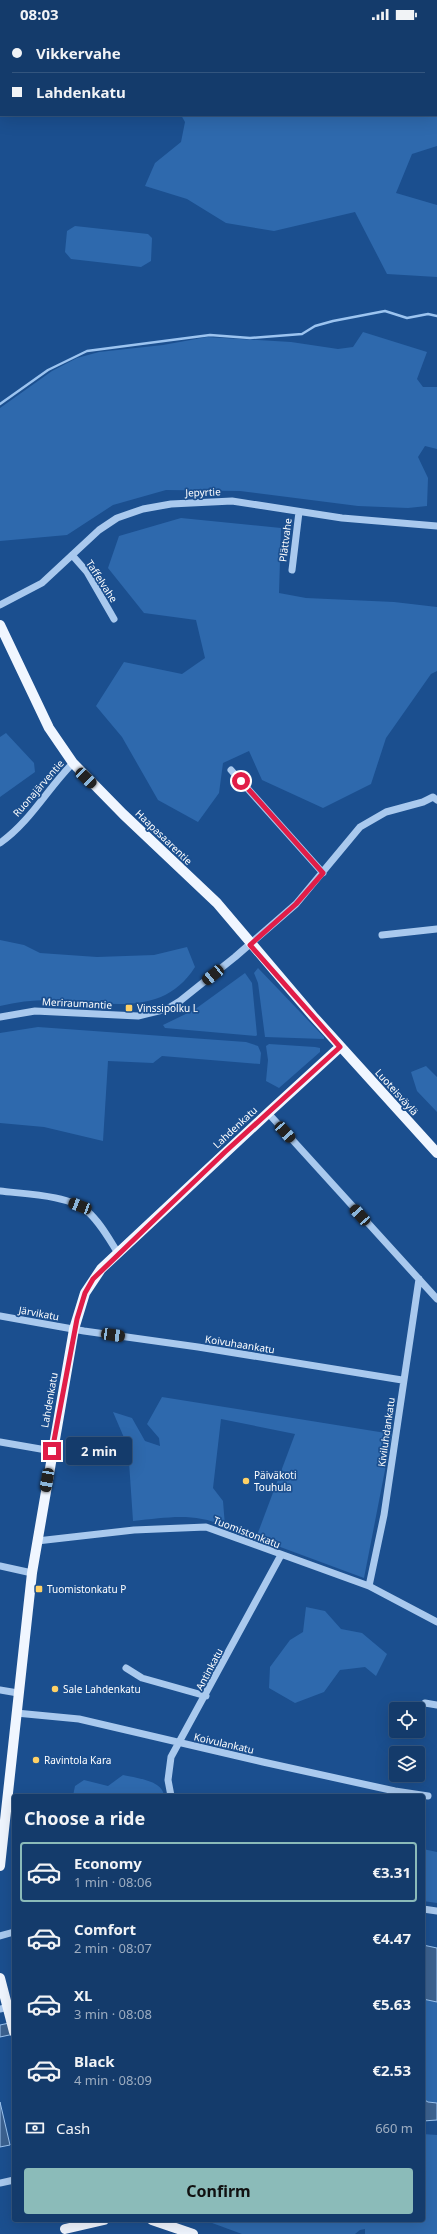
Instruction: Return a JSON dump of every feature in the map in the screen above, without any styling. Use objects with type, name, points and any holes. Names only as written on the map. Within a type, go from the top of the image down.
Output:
[{"type":"main road","name":"Haapasaarentie","points":[[0,625],[49,728],[73,763],[134,824],[217,903],[250,945],[340,1047]]},
{"type":"main road","name":"Lahdenkatu","points":[[0,1866],[3,1814],[32,1573],[74,1329],[85,1293],[93,1279],[118,1253],[268,1112],[340,1047]]},
{"type":"main road","name":"Luoteisväylä","points":[[340,1047],[437,1153]]},
{"type":"main road","points":[[0,1978],[6,2011],[12,2027]]},
{"type":"main road","points":[[64,2228],[94,2222]]},
{"type":"main road","points":[[158,2222],[193,2234]]},
{"type":"street","name":"Jepyrtie","points":[[0,605],[42,582],[98,530],[117,518],[143,509],[171,504],[232,501],[299,512],[437,526]]},
{"type":"street","name":"Plättvahe","points":[[292,570],[299,512]]},
{"type":"street","name":"Taffelvahe","points":[[72,555],[87,572],[114,619]]},
{"type":"street","name":"Ruonajärventie","points":[[0,843],[27,818],[59,776],[73,763]]},
{"type":"street","points":[[231,770],[323,873]]},
{"type":"street","name":"Meriraumantie","points":[[0,1017],[36,1011],[138,1016],[154,1013],[180,1001],[250,945],[296,904],[352,836],[366,823],[386,812],[423,802],[436,796]]},
{"type":"street","points":[[382,934],[437,929]]},
{"type":"street","points":[[268,1112],[437,1299]]},
{"type":"street","points":[[0,1191],[68,1201],[80,1206],[91,1215],[118,1253]]},
{"type":"street","name":"Kiviluhdankatu","points":[[369,1586],[384,1515],[402,1380],[419,1279]]},
{"type":"street","name":"Järvikatu","points":[[0,1316],[74,1329]]},
{"type":"street","name":"Koivuhaankatu","points":[[74,1329],[402,1380]]},
{"type":"street","points":[[0,1442],[52,1451]]},
{"type":"street","name":"Tuomistonkatu","points":[[37,1541],[134,1530],[193,1526],[212,1529],[369,1586],[437,1622]]},
{"type":"street","name":"Antinkatu","points":[[171,1794],[168,1780],[168,1768],[171,1757],[180,1744],[281,1555]]},
{"type":"street","points":[[0,1566],[32,1573]]},
{"type":"street","points":[[126,1668],[142,1678],[206,1696]]},
{"type":"street","points":[[0,1690],[18,1693]]},
{"type":"street","points":[[425,1703],[437,1705]]},
{"type":"street","name":"Koivulankatu","points":[[16,1713],[79,1719],[180,1744],[415,1794]]},
{"type":"street","points":[[425,1908],[437,1911]]},
{"type":"street","points":[[0,1936],[12,1933]]},
{"type":"street","points":[[0,2183],[12,2180]]},
{"type":"shaded area","points":[[182,116],[437,116],[437,146],[412,154],[396,193],[437,205],[437,277],[387,274],[355,212],[274,231],[226,223],[187,199],[145,186],[155,163],[181,142],[185,122]]},
{"type":"shaded area","points":[[75,226],[148,234],[152,238],[151,261],[141,267],[71,259],[65,252],[67,231]]},
{"type":"shaded area","points":[[363,332],[427,352],[417,379],[423,387],[437,387],[437,449],[425,446],[418,457],[428,478],[427,506],[408,508],[358,506],[240,491],[166,490],[113,505],[67,535],[0,541],[0,408],[52,371],[77,358],[99,352],[163,345],[207,337],[291,342],[338,349],[353,347]]},
{"type":"shaded area","points":[[181,518],[281,528],[279,593],[306,598],[394,602],[437,607],[437,671],[431,674],[386,738],[371,784],[323,808],[262,780],[249,751],[223,763],[219,793],[198,822],[158,800],[122,737],[96,706],[124,662],[182,674],[205,658],[196,620],[144,613],[108,568],[119,536]]},
{"type":"shaded area","points":[[6,733],[34,763],[35,772],[0,797],[0,737]]},
{"type":"shaded area","points":[[0,940],[24,945],[40,953],[97,957],[154,955],[187,947],[195,967],[181,984],[165,995],[148,1001],[129,1004],[109,1004],[43,1000],[12,1003],[0,1006]]},
{"type":"shaded area","points":[[258,968],[324,1037],[324,1039],[265,1037],[258,983],[254,973]]},
{"type":"shaded area","points":[[245,973],[252,983],[256,1036],[165,1028],[163,1025],[194,1010]]},
{"type":"shaded area","points":[[38,1027],[246,1042],[258,1046],[261,1053],[260,1064],[162,1056],[153,1063],[108,1061],[103,1141],[44,1127],[0,1123],[0,1033]]},
{"type":"shaded area","points":[[269,1044],[315,1047],[320,1048],[320,1052],[279,1088],[266,1081],[268,1060],[266,1046]]},
{"type":"shaded area","points":[[426,1066],[437,1077],[437,1112],[417,1091],[411,1072]]},
{"type":"shaded area","points":[[162,1397],[392,1434],[364,1578],[256,1538],[295,1434],[221,1419],[213,1488],[223,1501],[225,1526],[190,1517],[133,1521],[128,1447],[113,1412],[132,1418],[145,1441],[160,1446],[159,1438],[147,1424]]},
{"type":"shaded area","points":[[306,1607],[325,1611],[341,1629],[362,1633],[387,1654],[376,1676],[365,1667],[340,1670],[324,1692],[295,1703],[269,1688],[270,1667],[290,1640],[303,1632]]},
{"type":"shaded area","points":[[123,1775],[154,1783],[159,1786],[163,1794],[73,1794],[75,1786],[84,1780],[108,1786]]},
{"type":"shaded area","points":[[425,1849],[437,1852],[437,1903],[425,1901]]},
{"type":"shaded area","points":[[425,1945],[437,1948],[437,2002],[425,1999]]},
{"type":"shaded area","points":[[425,1999],[437,2002],[437,2103],[425,2100]]},
{"type":"shaded area","points":[[12,2022],[12,2034],[0,2037],[0,2025]]},
{"type":"shaded area","points":[[425,2100],[437,2103],[437,2120],[425,2121]]},
{"type":"shaded area","points":[[0,2102],[10,2145],[0,2147]]},
{"type":"shaded area","points":[[425,2134],[437,2135],[437,2234],[365,2234],[365,2229],[360,2230],[355,2234],[242,2234],[209,2222],[425,2222]]},
{"type":"waterway","points":[[0,404],[48,370],[87,351],[210,335],[250,338],[302,334],[315,326],[333,321],[385,311],[407,318],[428,314],[437,316]]},
{"type":"place","name":"Vinssipolku L","points":[[129,1008]]},
{"type":"place","name":"Päiväkoti Touhula","points":[[246,1481]]},
{"type":"place","name":"Tuomistonkatu P","points":[[39,1589]]},
{"type":"place","name":"Sale Lahdenkatu","points":[[55,1689]]},
{"type":"place","name":"Ravintola Kara","points":[[36,1760]]},
{"type":"route","points":[[52,1451],[74,1329],[85,1293],[93,1279],[104,1266],[225,1152],[340,1047],[250,945],[296,904],[323,873],[241,781]]}]
